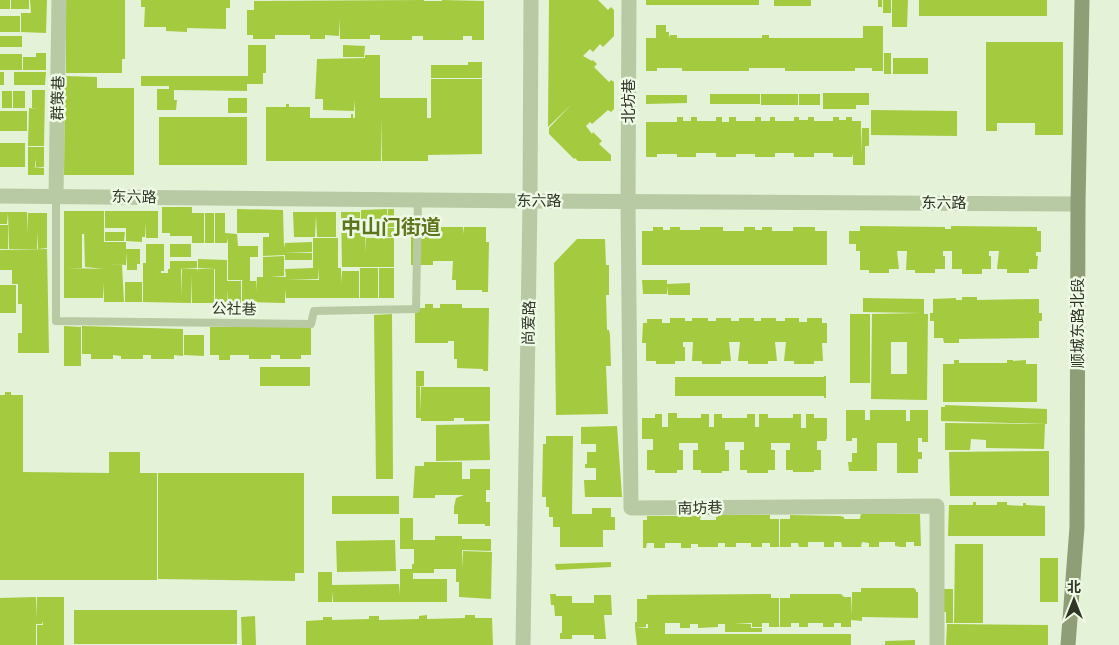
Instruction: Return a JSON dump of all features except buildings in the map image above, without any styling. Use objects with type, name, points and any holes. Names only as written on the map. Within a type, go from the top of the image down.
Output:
[{"type":"street","name":"群策巷","points":[[56,196],[59,0]]},
{"type":"street","name":"尚爱路","points":[[523,645],[531,0]]},
{"type":"street","name":"北坊巷","points":[[628,202],[630,0]]},
{"type":"street","name":"顺城东路北段","points":[[1068,645],[1077,527],[1078,204],[1082,0]]},
{"type":"street","name":"东六路","points":[[0,196],[1078,204]]},
{"type":"street","name":"南坊巷","points":[[628,202],[631,508],[937,506],[937,645]]},
{"type":"lane","name":"公社巷","points":[[56,196],[56,321],[311,324],[314,311],[416,309],[418,200]]},
{"type":"district","name":"中山门街道","points":[[391,227]]}]
